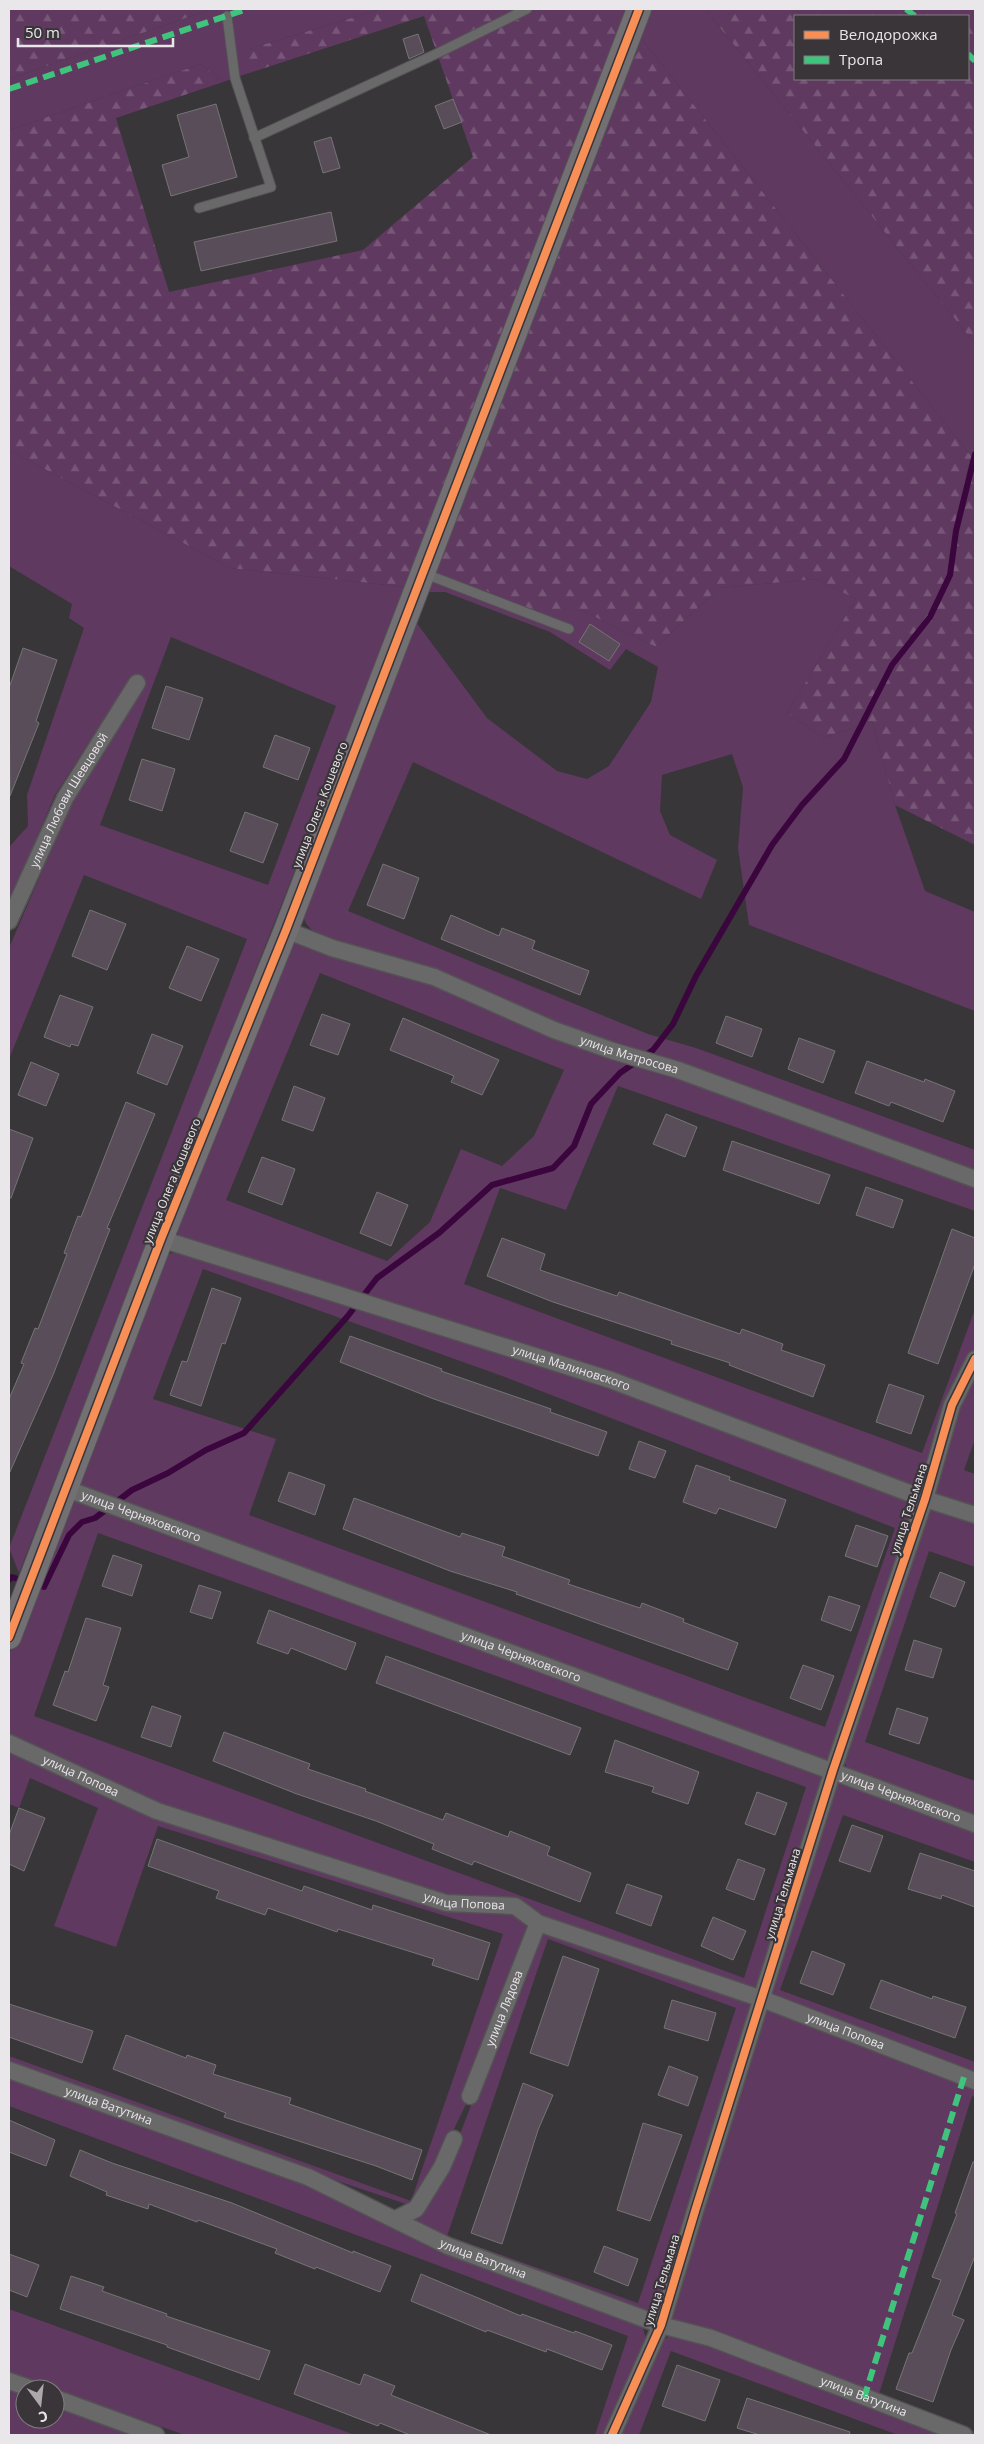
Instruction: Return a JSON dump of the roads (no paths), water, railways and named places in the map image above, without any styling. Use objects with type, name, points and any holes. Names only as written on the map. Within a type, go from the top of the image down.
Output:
[{"type":"street","name":"улица Олега Кошевого","points":[[9,1637],[161,1239],[286,930],[421,572],[639,9]]},
{"type":"street","name":"улица Любови Шевцовой","points":[[9,922],[65,798],[137,683]]},
{"type":"street","name":"улица Матросова","points":[[286,930],[332,948],[434,977],[554,1030],[613,1051],[678,1070],[975,1179]]},
{"type":"street","name":"улица Малиновского","points":[[161,1239],[611,1380],[925,1499],[975,1515]]},
{"type":"street","name":"улица Тельмана","points":[[612,2435],[661,2325],[833,1770],[925,1499],[952,1405],[975,1359]]},
{"type":"street","name":"улица Черняховского","points":[[67,1489],[833,1770],[975,1824]]},
{"type":"street","name":"улица Попова","points":[[9,1744],[157,1811],[446,1903],[515,1906],[538,1923],[762,1999],[975,2081]]},
{"type":"street","name":"улица Лядова","points":[[470,2096],[538,1923]]},
{"type":"street","name":"улица Ватутина","points":[[9,2070],[308,2177],[448,2246],[661,2325],[710,2338],[964,2435]]},
{"type":"street","points":[[396,2220],[416,2209],[442,2167],[454,2139]]},
{"type":"street","points":[[65,2402],[156,2435]]},
{"type":"lane","points":[[254,138],[438,53],[527,9]]},
{"type":"lane","points":[[199,208],[270,187],[234,78],[227,16]]},
{"type":"lane","points":[[421,572],[569,629]]},
{"type":"waterway","points":[[34,1584],[44,1587],[69,1535],[82,1522],[95,1518],[132,1490],[168,1473],[206,1450],[244,1433],[347,1317],[377,1278],[439,1233],[492,1185],[553,1168],[574,1146],[591,1104],[620,1073],[653,1050],[673,1024],[696,976],[772,845],[802,805],[844,759],[892,665],[930,617],[950,575],[956,531],[975,454]]},
{"type":"waterway","points":[[9,1580],[12,1577],[25,1581]]}]
